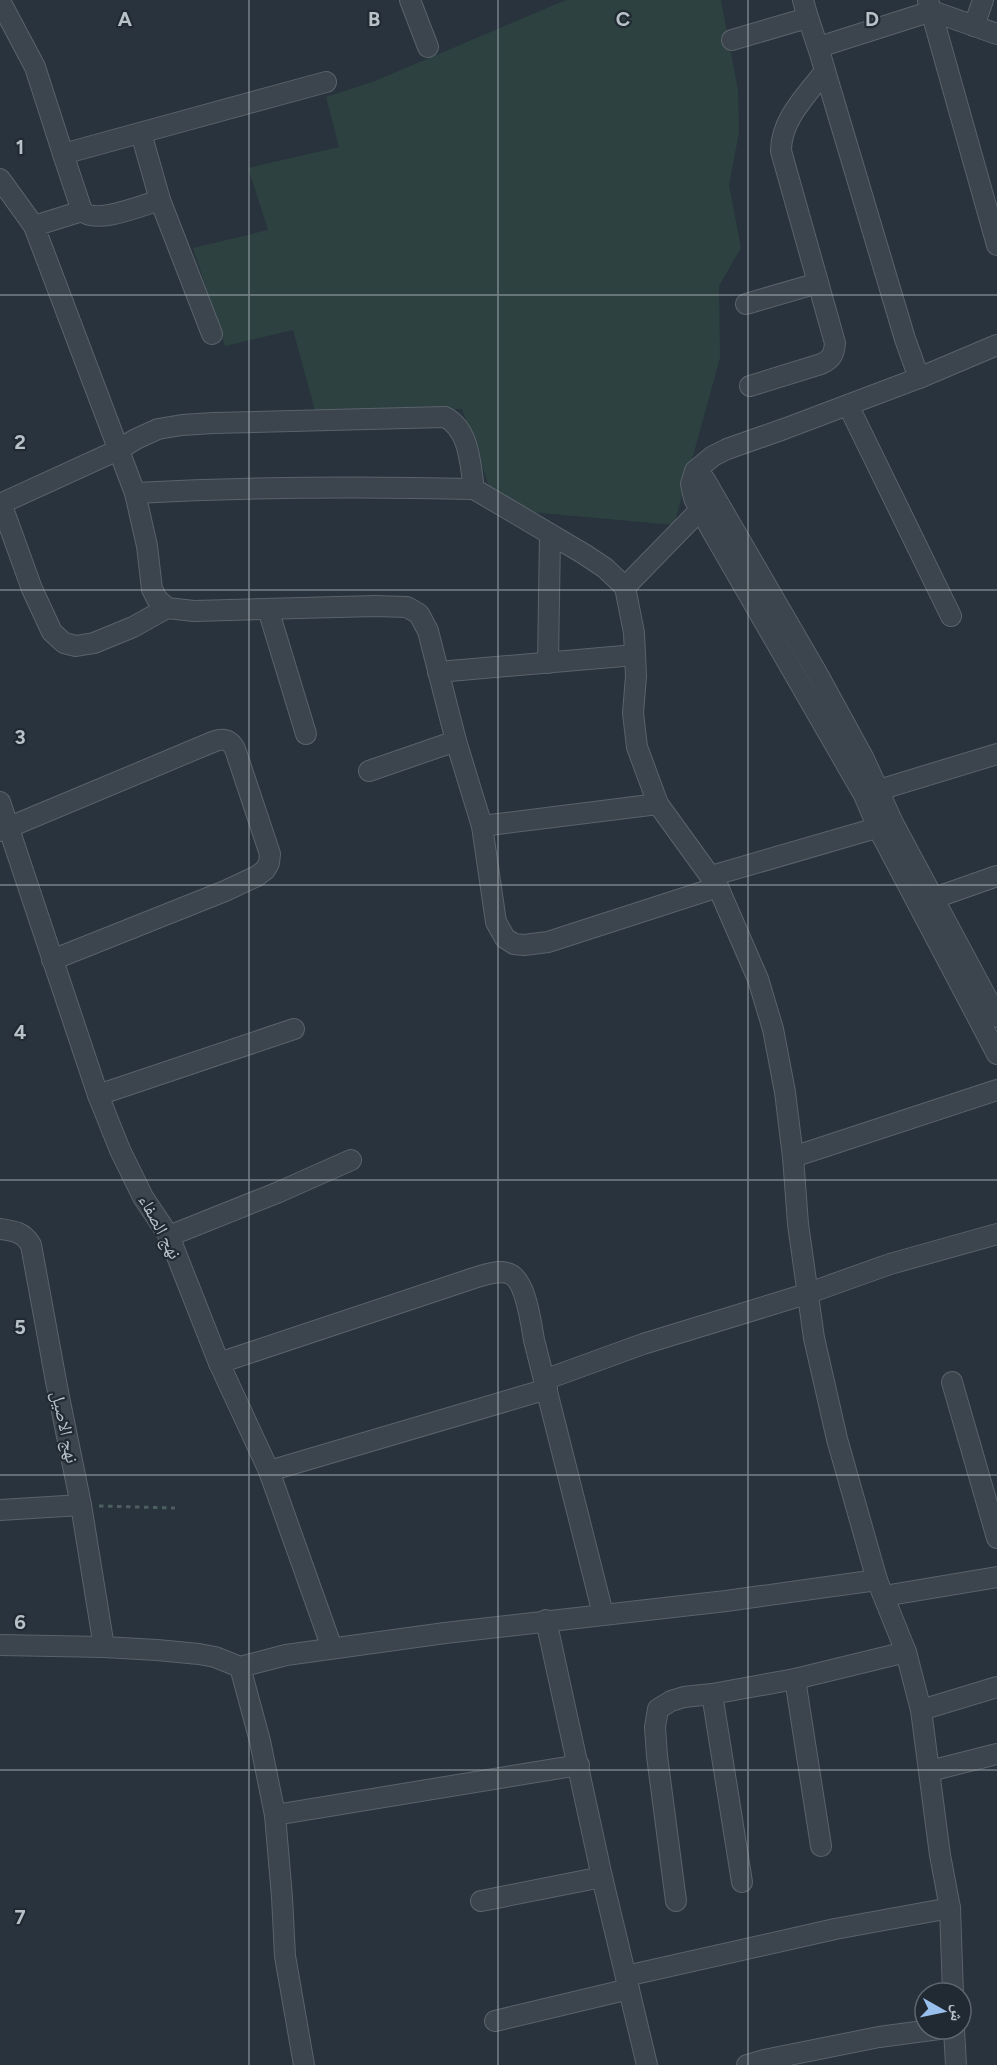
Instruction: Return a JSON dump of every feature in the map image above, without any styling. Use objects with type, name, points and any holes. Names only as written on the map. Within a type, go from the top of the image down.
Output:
[{"type":"street","points":[[410,0],[428,47]]},
{"type":"street","points":[[974,26],[983,0]]},
{"type":"street","points":[[0,1],[35,68],[82,211],[91,216],[98,216],[160,200]]},
{"type":"street","points":[[930,6],[997,245]]},
{"type":"street","points":[[819,47],[930,6],[997,34]]},
{"type":"street","points":[[732,40],[805,9],[819,47],[902,328],[919,378]]},
{"type":"street","points":[[750,386],[830,360],[834,352],[835,343],[784,164],[781,139],[787,122],[825,72]]},
{"type":"street","points":[[63,154],[326,82]]},
{"type":"street","points":[[141,133],[160,200],[212,334]]},
{"type":"street","points":[[0,179],[34,226],[135,494],[147,546],[152,590],[157,600],[167,608]]},
{"type":"street","points":[[34,226],[82,211]]},
{"type":"street","points":[[746,304],[818,283]]},
{"type":"street","points":[[872,793],[836,744],[700,510],[691,484],[695,471],[707,459],[727,449],[919,378],[997,345]]},
{"type":"street","points":[[848,405],[951,616]]},
{"type":"street","points":[[474,489],[466,441],[460,429],[452,420],[445,417],[213,423],[158,429],[1,504],[32,589],[52,632],[64,643],[76,646],[94,643],[133,627],[167,608],[194,610],[407,607],[419,614],[428,631],[456,741],[482,826],[496,922],[506,938],[514,944],[548,942],[714,881],[885,825]]},
{"type":"street","points":[[695,471],[705,480],[817,673],[885,825],[925,901],[997,1054]]},
{"type":"street","points":[[135,494],[229,488],[474,489],[605,568],[625,586],[634,633],[633,713],[637,747],[658,804],[714,881],[758,978],[774,1029],[793,1157],[798,1224],[814,1338],[837,1439],[880,1588],[906,1652],[921,1710],[940,1855],[950,1908],[953,1981]]},
{"type":"street","points":[[625,586],[700,510]]},
{"type":"street","points":[[548,663],[550,535]]},
{"type":"street","points":[[268,609],[306,734]]},
{"type":"street","points":[[438,672],[635,655]]},
{"type":"street","points":[[4,829],[215,741],[231,742],[235,749],[270,854],[265,870],[225,891],[52,960]]},
{"type":"street","points":[[369,771],[456,741]]},
{"type":"street","points":[[872,793],[997,754]]},
{"type":"street","name":"نهج الصفاء","points":[[0,802],[4,829],[98,1095],[138,1188],[169,1236],[219,1363],[269,1471],[332,1648]]},
{"type":"street","points":[[482,826],[658,804]]},
{"type":"street","points":[[925,901],[997,876]]},
{"type":"street","points":[[925,901],[997,1017]]},
{"type":"street","points":[[98,1095],[294,1029]]},
{"type":"street","points":[[793,1157],[997,1090]]},
{"type":"street","points":[[169,1236],[351,1160]]},
{"type":"street","name":"نهج الاصيل","points":[[0,1229],[18,1231],[27,1238],[31,1245],[81,1505],[104,1647]]},
{"type":"street","points":[[269,1471],[545,1385],[643,1344],[807,1294],[890,1264],[997,1234]]},
{"type":"street","points":[[219,1363],[474,1278],[506,1272],[516,1278],[525,1298],[603,1614]]},
{"type":"street","points":[[952,1382],[997,1538]]},
{"type":"street","points":[[0,1509],[81,1505]]},
{"type":"street","points":[[0,1645],[104,1647],[200,1654],[240,1666],[286,1655],[332,1648],[546,1620],[726,1601],[997,1577]]},
{"type":"street","points":[[546,1620],[602,1877],[647,2065]]},
{"type":"street","points":[[676,1901],[657,1756],[656,1718],[658,1709],[671,1701],[684,1697],[795,1679],[906,1652]]},
{"type":"street","points":[[240,1666],[260,1741],[275,1815],[285,1956],[304,2065]]},
{"type":"street","points":[[795,1679],[821,1846]]},
{"type":"street","points":[[921,1710],[997,1687]]},
{"type":"street","points":[[712,1694],[742,1882]]},
{"type":"street","points":[[930,1772],[997,1754]]},
{"type":"street","points":[[275,1815],[579,1765]]},
{"type":"street","points":[[481,1901],[602,1877]]},
{"type":"street","points":[[495,2021],[627,1983],[835,1929],[950,1908]]},
{"type":"street","points":[[747,2065],[879,2037],[913,2032]]},
{"type":"street","points":[[955,2041],[956,2065]]},
{"type":"path","points":[[81,1505],[176,1508]]},
{"type":"green space","points":[[566,0],[721,0],[738,90],[739,132],[729,185],[741,248],[719,286],[720,358],[674,525],[497,509],[462,409],[316,414],[293,330],[225,346],[193,248],[268,230],[248,168],[339,147],[326,97],[375,81]]}]
